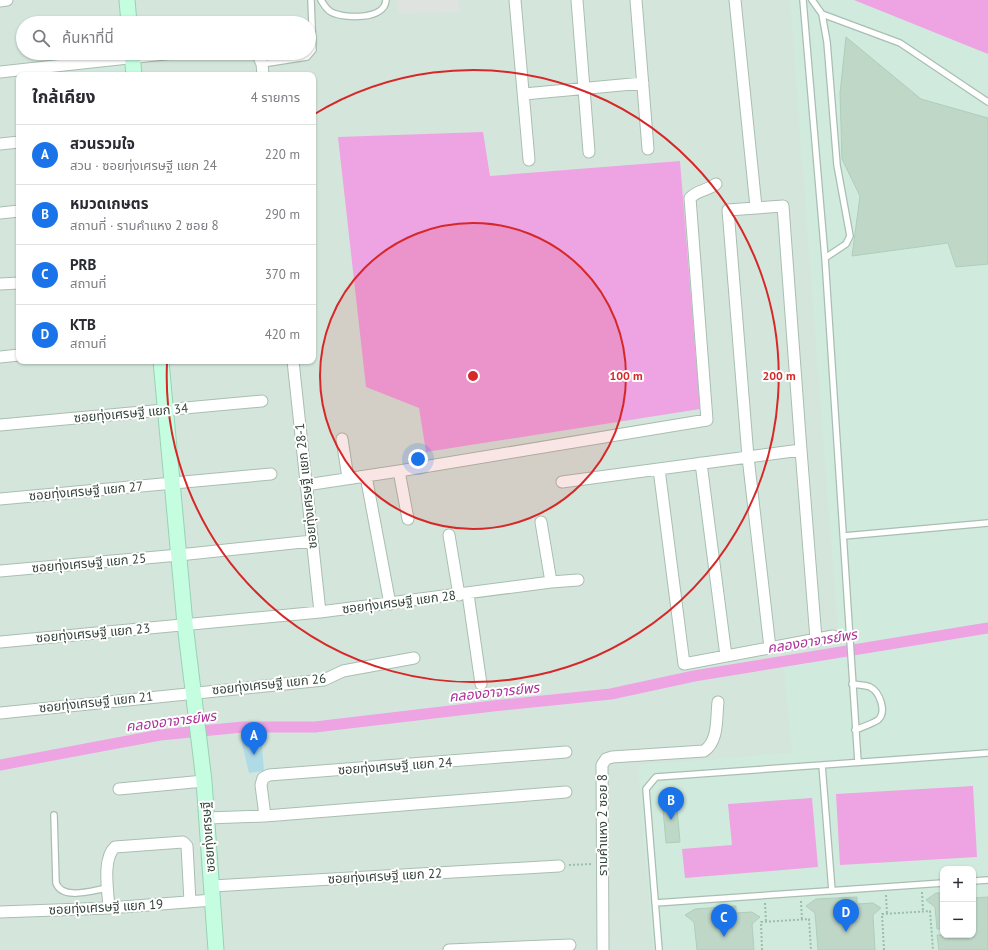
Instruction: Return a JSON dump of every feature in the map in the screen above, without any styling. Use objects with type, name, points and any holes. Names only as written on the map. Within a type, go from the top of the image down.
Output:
[{"type":"main road","points":[[127,0],[128,16]]},
{"type":"main road","points":[[132,60],[134,72]]},
{"type":"main road","name":"ซอยทุ่งเศรษฐี","points":[[161,364],[185,624],[192,692],[199,730],[204,781],[216,950]]},
{"type":"street","points":[[0,1],[7,0]]},
{"type":"street","points":[[515,0],[530,160]]},
{"type":"street","points":[[577,0],[589,152]]},
{"type":"street","points":[[636,0],[648,149]]},
{"type":"street","points":[[735,0],[756,207]]},
{"type":"street","points":[[0,72],[99,60]]},
{"type":"street","points":[[524,94],[643,83]]},
{"type":"street","points":[[0,144],[16,142]]},
{"type":"street","points":[[306,485],[707,420],[690,198],[696,192],[708,190],[716,184]]},
{"type":"street","points":[[770,648],[748,457],[728,210],[783,206],[816,639]]},
{"type":"street","points":[[0,212],[16,211]]},
{"type":"street","points":[[0,284],[16,282]]},
{"type":"street","points":[[0,357],[16,355]]},
{"type":"street","name":"ซอยทุ่งเศรษฐี แยก 28-1","points":[[293,364],[320,612]]},
{"type":"street","name":"ซอยทุ่งเศรษฐี แยก 34","points":[[0,425],[262,401]]},
{"type":"street","points":[[342,439],[348,478]]},
{"type":"street","points":[[562,482],[801,450]]},
{"type":"street","points":[[701,463],[726,656]]},
{"type":"street","points":[[659,469],[684,664],[833,636]]},
{"type":"street","points":[[399,471],[408,520]]},
{"type":"street","name":"ซอยทุ่งเศรษฐี แยก 27","points":[[0,499],[271,474]]},
{"type":"street","points":[[366,476],[390,604]]},
{"type":"street","points":[[541,522],[551,582]]},
{"type":"street","points":[[449,535],[481,684]]},
{"type":"street","name":"ซอยทุ่งเศรษฐี แยก 25","points":[[0,571],[179,555],[312,541]]},
{"type":"street","name":"ซอยทุ่งเศรษฐี แยก 28","points":[[185,624],[320,612],[463,595],[551,582],[578,580]]},
{"type":"street","name":"ซอยทุ่งเศรษฐี แยก 23","points":[[0,642],[185,624]]},
{"type":"street","name":"ซอยทุ่งเศรษฐี แยก 26","points":[[192,692],[324,680],[343,671],[414,658]]},
{"type":"street","name":"ซอยทุ่งเศรษฐี แยก 21","points":[[0,713],[192,692]]},
{"type":"street","name":"รามคำแหง 2 ซอย 8","points":[[603,950],[602,765],[606,759],[612,757],[704,751],[711,746],[714,738],[718,702]]},
{"type":"street","name":"ซอยทุ่งเศรษฐี แยก 24","points":[[265,816],[262,785],[263,778],[269,775],[566,752]]},
{"type":"street","points":[[119,789],[204,781]]},
{"type":"street","points":[[207,818],[265,816],[566,792]]},
{"type":"street","points":[[109,908],[107,860],[109,852],[115,847],[183,842],[187,846],[190,902]]},
{"type":"street","name":"ซอยทุ่งเศรษฐี แยก 22","points":[[212,893],[559,866]]},
{"type":"street","name":"ซอยทุ่งเศรษฐี แยก 19","points":[[0,912],[109,908],[190,902],[212,893]]},
{"type":"street","points":[[449,950],[570,945]]},
{"type":"lane","points":[[311,0],[312,16]]},
{"type":"lane","points":[[321,0],[330,11],[339,15],[363,16],[378,12],[384,7],[386,0]]},
{"type":"lane","points":[[803,0],[825,258],[844,536],[850,668],[858,762]]},
{"type":"lane","points":[[812,0],[822,14],[827,42],[837,165],[850,236],[846,244],[825,258]]},
{"type":"lane","points":[[822,14],[900,43],[988,102]]},
{"type":"lane","points":[[262,69],[296,60]]},
{"type":"lane","points":[[844,536],[988,522]]},
{"type":"lane","points":[[852,684],[871,687],[878,695],[883,713],[878,720],[855,730]]},
{"type":"lane","points":[[659,950],[646,789],[656,777],[988,753]]},
{"type":"lane","points":[[822,765],[832,891]]},
{"type":"lane","points":[[54,815],[56,883],[58,888],[69,893],[108,888]]},
{"type":"lane","points":[[976,881],[988,880]]},
{"type":"lane","points":[[655,904],[940,884]]},
{"type":"path","points":[[559,866],[602,864]]},
{"type":"path","points":[[922,885],[923,911]]},
{"type":"path","points":[[885,887],[887,914]]},
{"type":"path","points":[[800,893],[802,920]]},
{"type":"path","points":[[764,896],[766,922]]},
{"type":"path","points":[[884,950],[882,914],[930,911],[933,950]]},
{"type":"path","points":[[762,950],[760,922],[809,919],[811,950]]},
{"type":"shaded area","points":[[0,0],[988,0],[988,950],[0,950]]},
{"type":"shaded area","points":[[398,0],[459,0],[459,12],[398,13]]},
{"type":"shaded area","points":[[790,0],[988,0],[988,950],[653,950],[638,765],[792,753],[784,666],[840,658]]},
{"type":"shaded area","points":[[854,0],[988,0],[988,54]]},
{"type":"shaded area","points":[[125,64],[126,72],[45,72]]},
{"type":"shaded area","points":[[483,132],[490,176],[680,161],[700,409],[426,452],[419,408],[366,387],[338,137]]},
{"type":"shaded area","points":[[261,735],[264,771],[249,773],[241,739]]},
{"type":"shaded area","points":[[973,786],[977,857],[840,865],[836,794]]},
{"type":"shaded area","points":[[812,798],[818,867],[685,878],[682,849],[732,845],[728,804]]},
{"type":"building","points":[[846,37],[921,99],[988,118],[988,264],[956,267],[948,243],[852,256],[860,196],[842,159],[840,93]]},
{"type":"building","points":[[676,797],[680,842],[666,843],[662,798]]},
{"type":"building","points":[[936,893],[940,893],[940,929],[937,929],[935,907],[926,900]]},
{"type":"building","points":[[857,897],[857,904],[873,903],[881,908],[873,915],[875,950],[818,950],[815,913],[806,906],[816,899]]},
{"type":"building","points":[[988,897],[988,950],[939,950],[937,935],[940,935],[940,938],[976,938],[976,898]]},
{"type":"building","points":[[736,906],[736,913],[752,912],[760,917],[752,924],[754,950],[697,950],[694,922],[685,915],[695,909]]},
{"type":"waterway","name":"คลองอาจารย์พร","points":[[0,765],[160,735],[243,727],[315,727],[611,694],[694,676],[988,628]]},
{"type":"place","name":"สวนรวมใจ","points":[[254,755]]},
{"type":"place","name":"หมวดเกษตร","points":[[671,820]]},
{"type":"place","name":"KTB","points":[[846,932]]},
{"type":"place","name":"PRB","points":[[724,937]]}]
